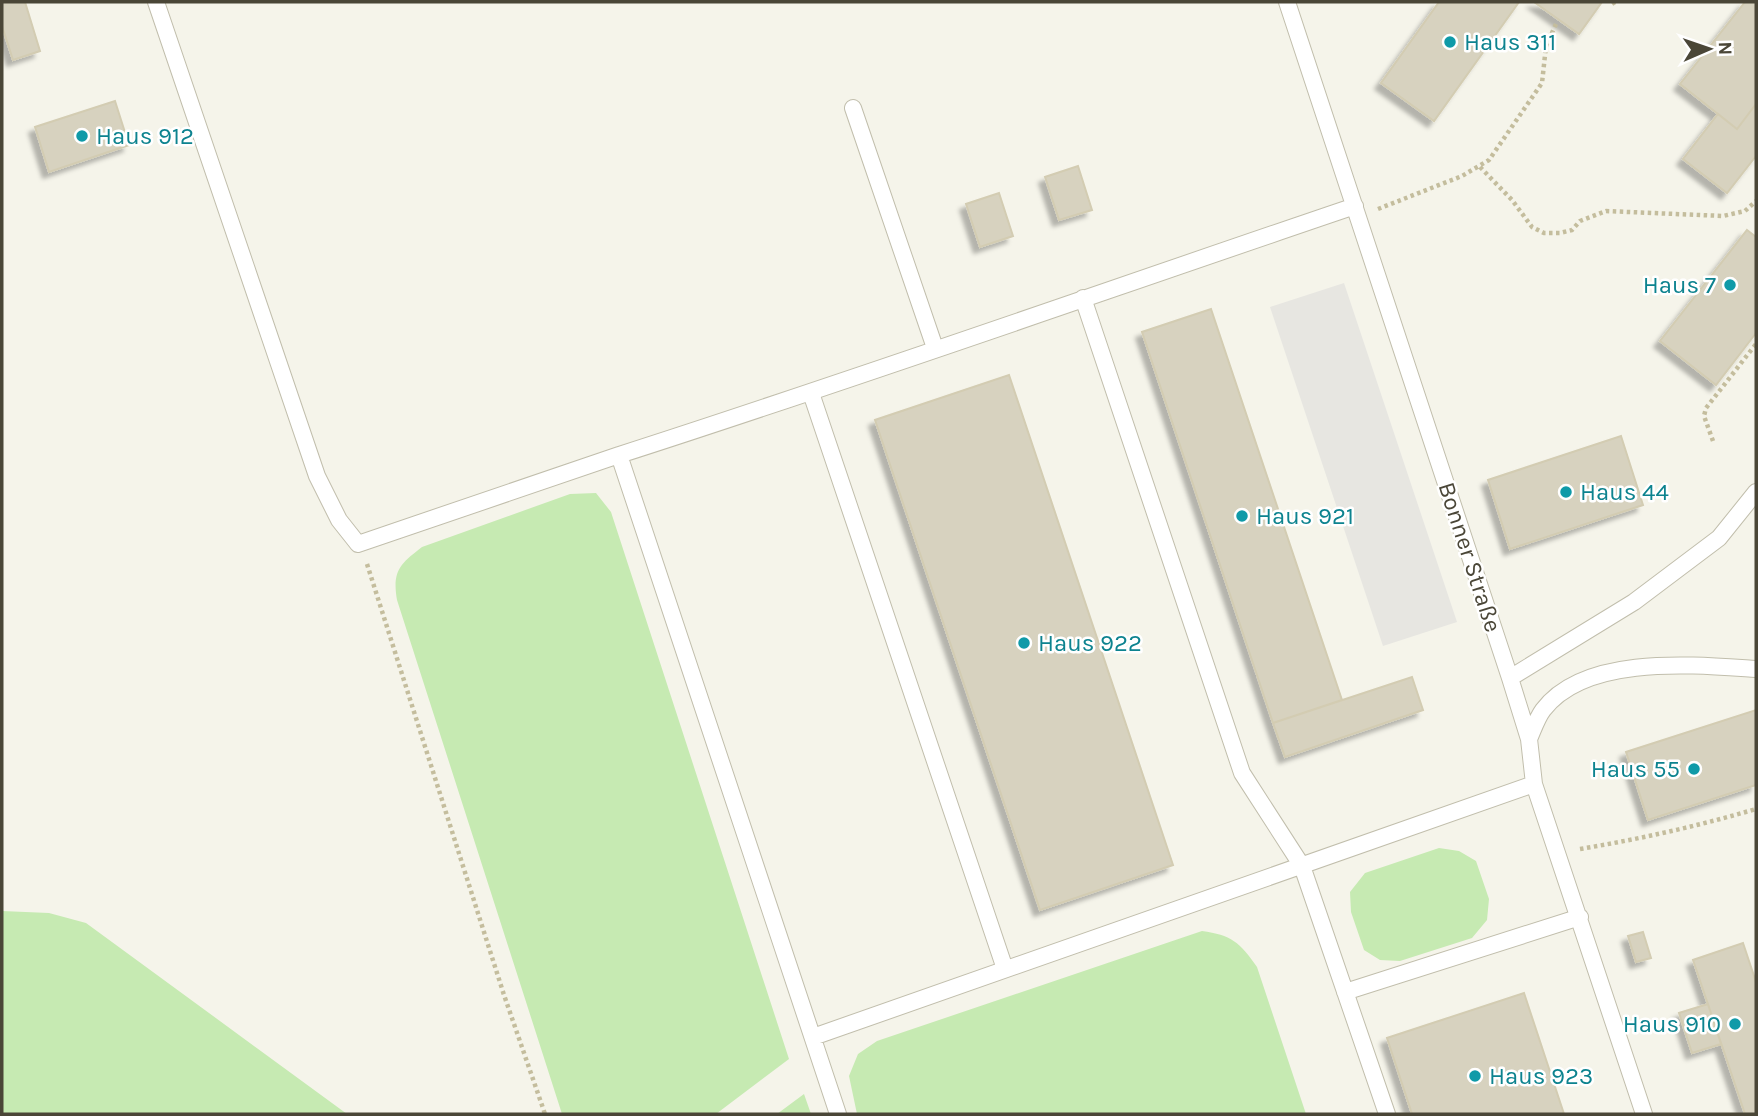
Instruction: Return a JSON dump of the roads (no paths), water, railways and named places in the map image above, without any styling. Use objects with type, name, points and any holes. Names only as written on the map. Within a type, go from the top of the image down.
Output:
[{"type":"lane","points":[[156,2],[317,476],[339,520],[358,544],[619,454],[811,393],[1083,298],[1357,212]]},
{"type":"lane","name":"Bonner Straße","points":[[1287,2],[1510,678],[1529,739],[1534,784],[1644,1114]]},
{"type":"lane","points":[[853,108],[936,348]]},
{"type":"lane","points":[[1083,298],[1242,773],[1302,866],[1387,1114]]},
{"type":"lane","points":[[811,393],[1005,969]]},
{"type":"lane","points":[[619,454],[838,1114]]},
{"type":"lane","points":[[1510,678],[1655,587],[1719,538],[1756,492]]},
{"type":"lane","points":[[1529,739],[1543,711],[1561,692],[1596,676],[1634,667],[1707,666],[1756,669]]},
{"type":"lane","points":[[813,1037],[1534,784]]},
{"type":"lane","points":[[1345,992],[1580,917]]},
{"type":"place","name":"Haus 311","points":[[1450,42]]},
{"type":"place","name":"Haus 912","points":[[82,136]]},
{"type":"place","name":"Haus 7","points":[[1730,285]]},
{"type":"place","name":"Haus 44","points":[[1566,492]]},
{"type":"place","name":"Haus 921","points":[[1242,516]]},
{"type":"place","name":"Haus 922","points":[[1024,643]]},
{"type":"place","name":"Haus 55","points":[[1694,769]]},
{"type":"place","name":"Haus 910","points":[[1735,1024]]},
{"type":"place","name":"Haus 923","points":[[1475,1076]]}]
